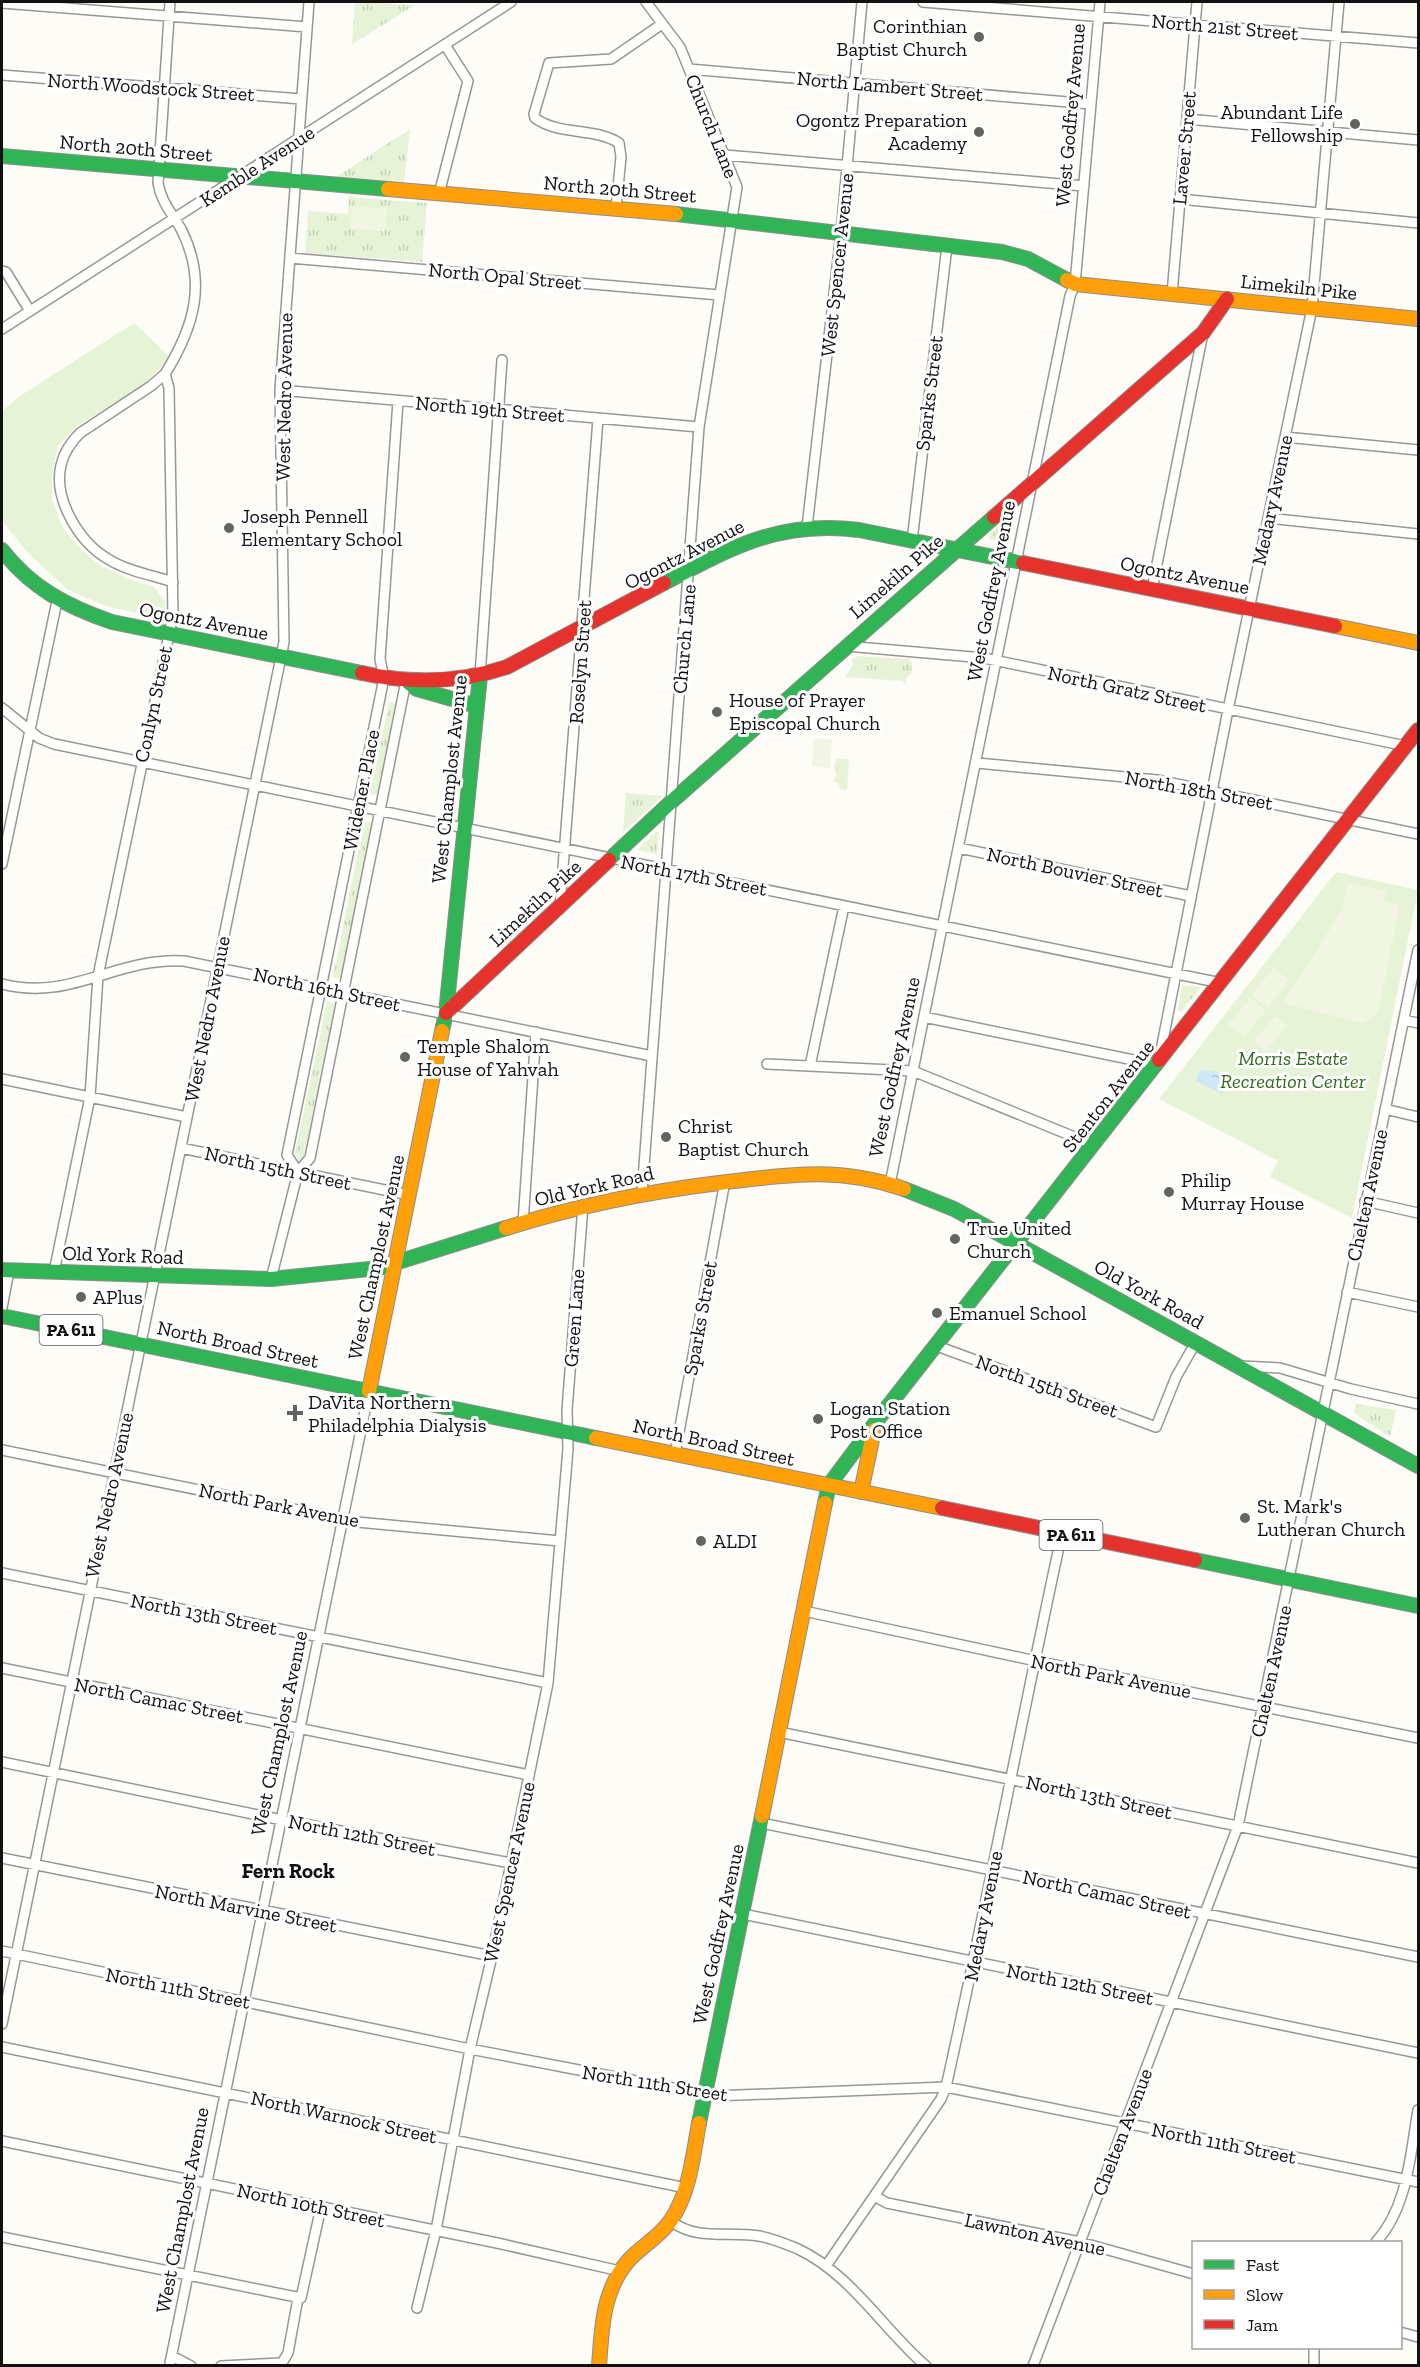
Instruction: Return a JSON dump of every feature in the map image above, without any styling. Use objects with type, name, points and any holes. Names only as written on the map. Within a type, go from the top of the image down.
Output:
[{"type":"main road","name":"North 20th Street","points":[[2,156],[731,219],[1002,252],[1028,259],[1075,284],[1227,299]]},
{"type":"main road","name":"Limekiln Pike","points":[[446,1013],[671,802],[1033,483],[1048,467],[1203,333],[1227,299],[1419,318]]},
{"type":"main road","name":"Ogontz Avenue","points":[[2,550],[34,585],[57,601],[86,614],[112,622],[406,681],[441,681],[480,676],[507,667],[718,554],[753,539],[807,527],[859,530],[1419,643]]},
{"type":"main road","name":"West Champlost Avenue","points":[[369,1391],[446,1013],[480,676]]},
{"type":"main road","points":[[406,681],[417,689],[477,706]]},
{"type":"main road","name":"Stenton Avenue","points":[[830,1485],[882,1414],[1419,730]]},
{"type":"main road","name":"Old York Road","points":[[5,1270],[271,1279],[379,1268],[523,1223],[583,1206],[642,1193],[724,1181],[801,1173],[828,1173],[890,1184],[933,1199],[1419,1466]]},
{"type":"main road","name":"North Broad Street","points":[[2,1316],[1419,1606]]},
{"type":"main road","points":[[861,1492],[871,1442],[882,1414]]},
{"type":"main road","name":"West Godfrey Avenue","points":[[599,2366],[607,2298],[620,2271],[671,2221],[686,2188],[830,1485]]},
{"type":"street","points":[[170,2],[158,183],[162,200],[175,219],[191,256],[194,273],[194,308],[184,341],[165,374],[73,440],[61,465],[61,485],[66,506],[76,527],[98,553],[124,567],[174,582]]},
{"type":"street","name":"West Nedro Avenue","points":[[2,2024],[70,1682],[285,642],[280,390],[309,2]]},
{"type":"street","name":"Kemble Avenue","points":[[2,329],[511,2]]},
{"type":"street","name":"Church Lane","points":[[642,1193],[699,427],[737,187],[676,40],[646,2]]},
{"type":"street","name":"West Spencer Avenue","points":[[807,527],[841,233],[862,2]]},
{"type":"street","name":"North 21st Street","points":[[923,2],[1419,44]]},
{"type":"street","name":"West Godfrey Avenue","points":[[890,1184],[1070,296],[1075,284],[1100,2]]},
{"type":"street","name":"Laveer Street","points":[[1172,294],[1197,2]]},
{"type":"street","name":"Medary Avenue","points":[[1158,1065],[1228,710],[1312,308],[1339,2]]},
{"type":"street","points":[[2,3],[307,27]]},
{"type":"street","points":[[616,208],[621,149],[619,143],[615,140],[549,126],[535,118],[546,65],[551,61],[611,59],[662,24]]},
{"type":"street","points":[[439,194],[468,81],[446,45]]},
{"type":"street","name":"North Lambert Street","points":[[689,69],[1091,104]]},
{"type":"street","name":"North Woodstock Street","points":[[2,75],[301,99]]},
{"type":"street","points":[[1187,119],[1419,140]]},
{"type":"street","points":[[725,155],[1084,186]]},
{"type":"street","points":[[1180,199],[1419,223]]},
{"type":"street","name":"Sparks Street","points":[[912,541],[947,246]]},
{"type":"street","name":"North Opal Street","points":[[290,258],[719,295]]},
{"type":"street","points":[[2,271],[6,272],[30,311]]},
{"type":"street","points":[[1152,589],[1203,333]]},
{"type":"street","name":"West Champlost Avenue","points":[[480,676],[502,360]]},
{"type":"street","name":"Conlyn Street","points":[[54,1272],[90,1097],[98,976],[173,615],[169,388],[165,374]]},
{"type":"street","name":"North 19th Street","points":[[280,390],[699,427]]},
{"type":"street","name":"Widener Place","points":[[298,1172],[287,1155],[384,678],[380,659],[398,401]]},
{"type":"street","name":"Roselyn Street","points":[[560,906],[598,418]]},
{"type":"street","points":[[1285,437],[1419,450]]},
{"type":"street","points":[[1268,518],[1419,534]]},
{"type":"street","points":[[2,864],[57,601]]},
{"type":"street","name":"North Gratz Street","points":[[846,646],[984,658],[1406,746]]},
{"type":"street","name":"Widener Place","points":[[271,1279],[298,1172],[310,1158],[406,681]]},
{"type":"street","name":"North 17th Street","points":[[2,708],[39,738],[54,744],[1177,972],[1221,983]]},
{"type":"street","name":"North 18th Street","points":[[977,763],[1133,776],[1213,790],[1419,834]]},
{"type":"street","name":"North Bouvier Street","points":[[959,848],[1191,896]]},
{"type":"street","points":[[810,1066],[844,906]]},
{"type":"street","name":"Chelten Avenue","points":[[1033,2366],[1238,1826],[1365,1201],[1419,950]]},
{"type":"street","name":"North 16th Street","points":[[2,984],[28,989],[64,987],[129,966],[169,960],[217,967],[652,1056]]},
{"type":"street","points":[[924,1017],[1158,1065]]},
{"type":"street","points":[[1404,1020],[1419,1023]]},
{"type":"street","points":[[523,1223],[536,1032]]},
{"type":"street","points":[[767,1064],[914,1071],[1094,1145]]},
{"type":"street","points":[[2,1079],[187,1117]]},
{"type":"street","points":[[1385,1109],[1419,1117]]},
{"type":"street","name":"North 15th Street","points":[[181,1148],[409,1195]]},
{"type":"street","name":"Sparks Street","points":[[675,1454],[724,1181]]},
{"type":"street","points":[[1365,1201],[1419,1213]]},
{"type":"street","name":"Green Lane","points":[[567,1431],[583,1206]]},
{"type":"street","points":[[2,1308],[5,1270]]},
{"type":"street","points":[[1347,1292],[1419,1307]]},
{"type":"street","name":"North 15th Street","points":[[937,1346],[1156,1427],[1176,1377],[1196,1342]]},
{"type":"street","points":[[1239,1366],[1280,1368],[1351,1389],[1419,1404]]},
{"type":"street","name":"West Champlost Avenue","points":[[191,2366],[171,2359],[369,1391]]},
{"type":"street","name":"West Spencer Avenue","points":[[417,2308],[436,2230],[470,2049],[492,1956],[548,1683],[568,1449],[567,1431]]},
{"type":"street","name":"North Park Avenue","points":[[2,1450],[342,1519],[560,1541]]},
{"type":"street","name":"Medary Avenue","points":[[826,2266],[876,2197],[941,2099],[946,2087],[974,1963],[1062,1533]]},
{"type":"street","name":"North 13th Street","points":[[2,1573],[548,1683]]},
{"type":"street","name":"North Park Avenue","points":[[804,1611],[1036,1661],[1419,1738]]},
{"type":"street","name":"North Camac Street","points":[[2,1668],[529,1775]]},
{"type":"street","name":"North 13th Street","points":[[779,1732],[1419,1863]]},
{"type":"street","name":"North 12th Street","points":[[2,1762],[282,1820],[511,1863]]},
{"type":"street","name":"North Camac Street","points":[[761,1823],[1419,1957]]},
{"type":"street","name":"North Marvine Street","points":[[2,1858],[492,1956]]},
{"type":"street","name":"North 12th Street","points":[[743,1914],[1419,2053]]},
{"type":"street","name":"North 11th Street","points":[[2,1951],[470,2049],[705,2095],[727,2097],[946,2087],[1419,2182]]},
{"type":"street","name":"North Warnock Street","points":[[2,2047],[686,2188]]},
{"type":"street","points":[[1377,2241],[1386,2232],[1398,2210],[1419,2110]]},
{"type":"street","name":"North 10th Street","points":[[2,2141],[436,2230],[620,2271]]},
{"type":"street","name":"Lawnton Avenue","points":[[876,2197],[887,2203],[1080,2242],[1192,2273]]},
{"type":"street","points":[[221,2366],[282,2363],[288,2353],[298,2298],[301,2298],[321,2207]]},
{"type":"street","points":[[671,2221],[681,2229],[692,2233],[760,2236],[795,2248],[826,2266],[845,2282],[926,2366]]},
{"type":"street","points":[[2,2237],[298,2298]]},
{"type":"street","points":[[1402,2332],[1419,2337]]},
{"type":"street","points":[[1314,2349],[1314,2366]]},
{"type":"green space","points":[[355,2],[415,5],[352,44]]},
{"type":"green space","points":[[410,129],[404,182],[336,177]]},
{"type":"green space","points":[[349,197],[427,203],[422,262],[305,253],[308,211],[348,214]]},
{"type":"green space","points":[[352,206],[387,209],[385,231],[350,228]]},
{"type":"green space","points":[[134,323],[170,357],[144,385],[76,427],[58,446],[52,473],[52,499],[63,528],[98,564],[128,579],[154,587],[165,601],[164,619],[106,606],[68,590],[28,553],[2,521],[2,411],[20,396]]},
{"type":"green space","points":[[1010,518],[1013,522],[1008,543],[989,539],[989,535]]},
{"type":"green space","points":[[858,656],[909,659],[912,663],[911,674],[907,677],[905,684],[902,681],[845,677],[853,664],[851,660]]},
{"type":"green space","points":[[389,702],[397,704],[378,795],[370,794]]},
{"type":"green space","points":[[814,738],[832,740],[830,768],[812,766]]},
{"type":"green space","points":[[837,759],[847,759],[849,763],[847,789],[841,790],[838,783],[833,781],[836,776],[834,765]]},
{"type":"green space","points":[[626,793],[663,796],[623,832]]},
{"type":"green space","points":[[364,821],[372,823],[341,979],[333,977]]},
{"type":"green space","points":[[656,832],[659,832],[657,854],[637,850]]},
{"type":"green space","name":"Morris Estate Recreation Center","points":[[1336,872],[1418,890],[1352,1218],[1270,1177],[1278,1161],[1159,1099]]},
{"type":"green space","points":[[1348,882],[1386,891],[1384,902],[1400,905],[1378,1013],[1363,1023],[1283,1003],[1342,910]]},
{"type":"green space","points":[[1273,968],[1289,980],[1268,1008],[1252,995]]},
{"type":"green space","points":[[1182,985],[1201,987],[1181,1012],[1178,1010]]},
{"type":"green space","points":[[1250,998],[1266,1010],[1244,1038],[1228,1025]]},
{"type":"green space","points":[[327,1002],[335,1003],[304,1156],[299,1163],[295,1153]]},
{"type":"green space","points":[[1275,1016],[1287,1026],[1266,1051],[1254,1041]]},
{"type":"green space","points":[[1356,1404],[1396,1410],[1390,1437],[1354,1413]]},
{"type":"water","points":[[1200,1070],[1218,1072],[1227,1085],[1222,1094],[1196,1081]]},
{"type":"traffic: fast","points":[[2,156],[388,189]]},
{"type":"traffic: fast","points":[[676,214],[1002,252],[1028,259],[1067,280]]},
{"type":"traffic: fast","points":[[609,860],[671,802],[994,517]]},
{"type":"traffic: fast","points":[[664,583],[712,558],[757,539],[805,529],[859,530],[1023,563]]},
{"type":"traffic: fast","points":[[2,550],[25,575],[51,595],[80,610],[112,622],[362,673]]},
{"type":"traffic: fast","points":[[442,1031],[446,1013],[480,676]]},
{"type":"traffic: fast","points":[[409,683],[417,689],[477,706]]},
{"type":"traffic: fast","points":[[825,1503],[829,1485],[882,1414],[1159,1060]]},
{"type":"traffic: fast","points":[[904,1189],[954,1209],[1418,1466]]},
{"type":"traffic: fast","points":[[2,1270],[271,1279],[379,1268],[506,1228]]},
{"type":"traffic: fast","points":[[2,1316],[596,1438]]},
{"type":"traffic: fast","points":[[1195,1560],[1418,1606]]},
{"type":"traffic: fast","points":[[699,2123],[762,1816]]},
{"type":"traffic: slow","points":[[388,189],[676,214]]},
{"type":"traffic: slow","points":[[1067,280],[1075,284],[1418,319]]},
{"type":"traffic: slow","points":[[1335,626],[1418,643]]},
{"type":"traffic: slow","points":[[369,1391],[442,1031]]},
{"type":"traffic: slow","points":[[506,1228],[585,1206],[638,1195],[767,1177],[812,1174],[857,1177],[904,1189]]},
{"type":"traffic: slow","points":[[861,1492],[874,1430]]},
{"type":"traffic: slow","points":[[596,1438],[942,1508]]},
{"type":"traffic: slow","points":[[762,1816],[825,1503]]},
{"type":"traffic: slow","points":[[599,2366],[605,2311],[613,2285],[628,2261],[671,2220],[683,2198],[699,2123]]},
{"type":"traffic: jam","points":[[994,517],[1203,333],[1227,299]]},
{"type":"traffic: jam","points":[[1023,563],[1335,626]]},
{"type":"traffic: jam","points":[[362,673],[399,679],[435,680],[471,676],[507,667],[664,583]]},
{"type":"traffic: jam","points":[[1159,1060],[1418,730]]},
{"type":"traffic: jam","points":[[446,1013],[609,860]]},
{"type":"traffic: jam","points":[[942,1508],[1195,1560]]},
{"type":"place","name":"Corinthian Baptist Church","points":[[979,37]]},
{"type":"place","name":"Abundant Life Fellowship","points":[[1355,124]]},
{"type":"place","name":"Ogontz Preparation Academy","points":[[979,132]]},
{"type":"place","name":"Joseph Pennell Elementary School","points":[[229,528]]},
{"type":"place","name":"House of Prayer Episcopal Church","points":[[717,712]]},
{"type":"place","name":"Temple Shalom House of Yahvah","points":[[405,1057]]},
{"type":"place","name":"Christ Baptist Church","points":[[666,1137]]},
{"type":"place","name":"Philip Murray House","points":[[1169,1192]]},
{"type":"place","name":"True United Church","points":[[955,1239]]},
{"type":"place","name":"APlus","points":[[81,1297]]},
{"type":"place","name":"Emanuel School","points":[[937,1313]]},
{"type":"place","name":"DaVita Northern Philadelphia Dialysis","points":[[295,1413]]},
{"type":"place","name":"Logan Station Post Office","points":[[818,1419]]},
{"type":"place","name":"St. Mark's Lutheran Church","points":[[1245,1518]]},
{"type":"place","name":"ALDI","points":[[701,1541]]},
{"type":"district","name":"Fern Rock","points":[[288,1871]]}]
